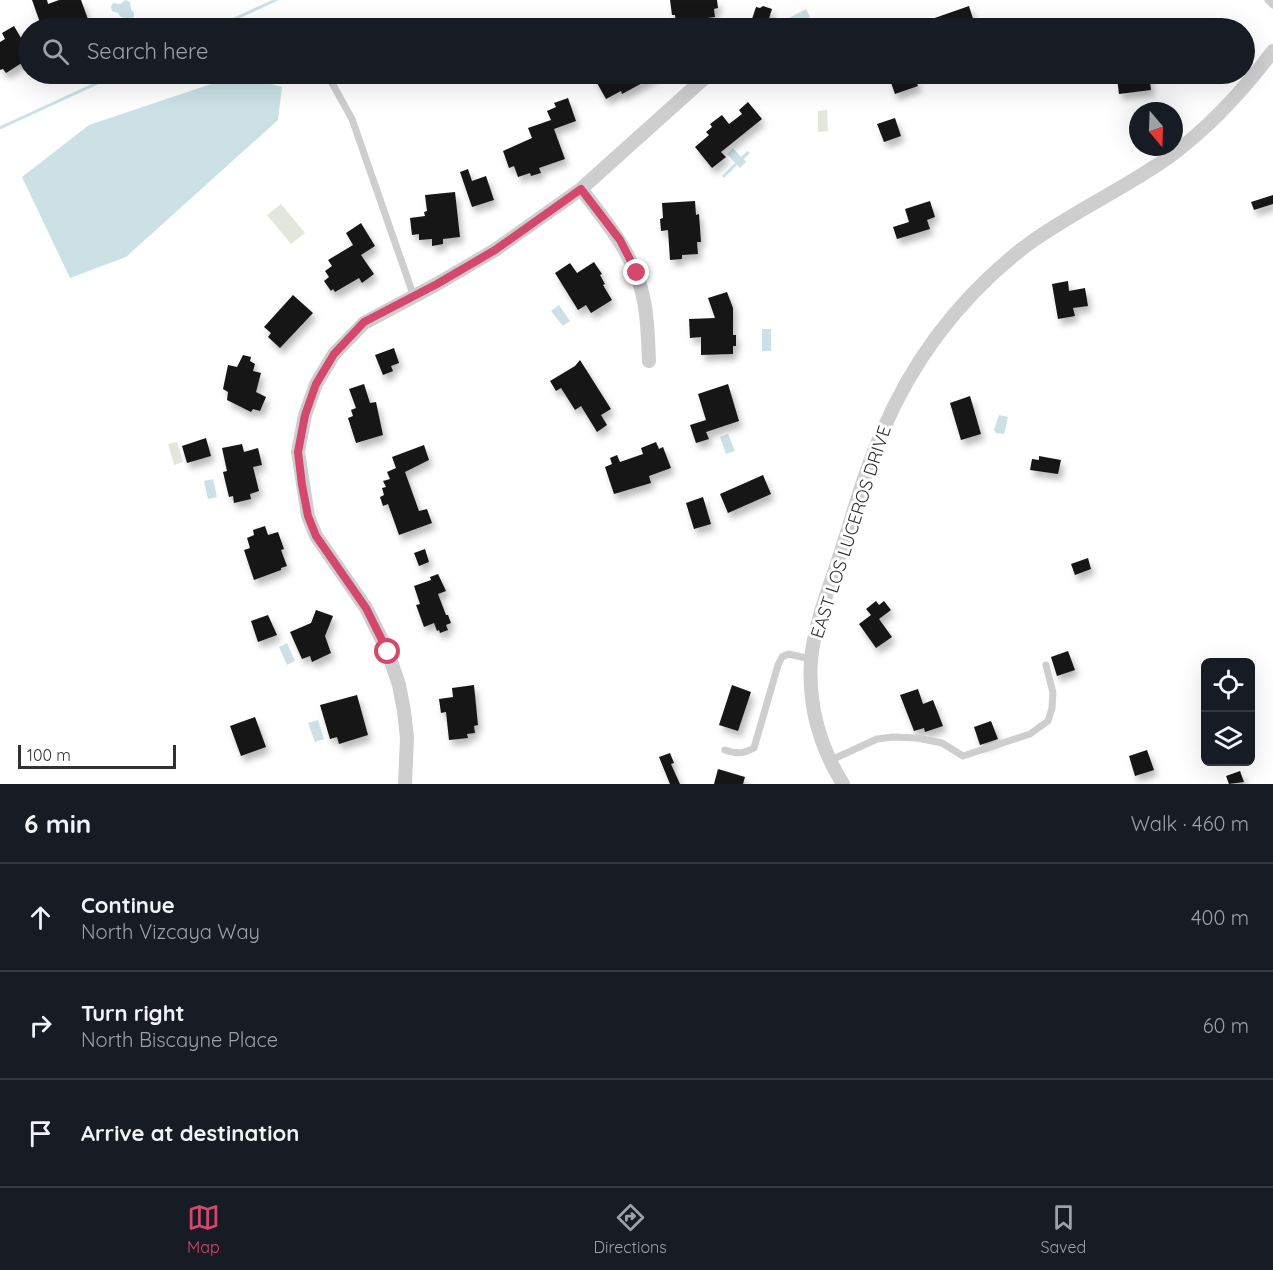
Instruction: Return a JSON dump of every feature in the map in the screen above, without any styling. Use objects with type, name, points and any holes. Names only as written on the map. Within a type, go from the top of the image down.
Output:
[{"type":"street","name":"EAST LOS LUCEROS DRIVE","points":[[1255,73],[1273,51]]},
{"type":"street","points":[[405,784],[404,711],[399,685],[388,652],[366,608],[316,536],[308,516],[298,452],[305,415],[316,384],[334,354],[364,322],[414,297],[495,250],[581,189],[698,84]]},
{"type":"street","name":"EAST LOS LUCEROS DRIVE","points":[[843,784],[829,761],[819,733],[812,701],[811,659],[820,614],[882,432],[924,352],[953,314],[990,275],[1028,245],[1169,156],[1220,115],[1246,84]]},
{"type":"street","points":[[581,189],[620,240],[637,273],[645,302],[649,362]]},
{"type":"lane","points":[[1268,0],[1273,5]]},
{"type":"lane","points":[[333,84],[352,119],[414,297]]},
{"type":"lane","points":[[725,750],[744,753],[754,748],[782,657],[788,654],[811,659]]},
{"type":"lane","points":[[829,761],[878,739],[917,738],[942,743],[963,756],[1030,734],[1048,721],[1052,708],[1053,693],[1046,665]]},
{"type":"shaded area","points":[[126,0],[130,2],[134,17],[124,18],[112,11],[113,3],[120,4]]},
{"type":"shaded area","points":[[806,9],[810,17],[808,18],[789,18]]},
{"type":"shaded area","points":[[211,84],[271,84],[282,87],[278,120],[126,257],[70,278],[22,177],[89,125]]},
{"type":"shaded area","points":[[827,110],[828,131],[818,132],[818,111]]},
{"type":"shaded area","points":[[733,148],[741,157],[747,151],[750,153],[740,168],[737,165],[724,178],[722,176],[735,163],[727,154]]},
{"type":"shaded area","points":[[281,204],[305,233],[291,244],[267,215]]},
{"type":"shaded area","points":[[559,305],[570,321],[563,326],[551,311]]},
{"type":"shaded area","points":[[762,329],[771,329],[771,351],[762,351]]},
{"type":"shaded area","points":[[999,415],[1008,417],[1004,434],[996,433],[994,430]]},
{"type":"shaded area","points":[[728,434],[735,451],[726,454],[720,437]]},
{"type":"shaded area","points":[[177,442],[183,462],[174,465],[168,444]]},
{"type":"shaded area","points":[[213,479],[217,497],[208,499],[204,481]]},
{"type":"shaded area","points":[[287,643],[295,661],[287,665],[279,647]]},
{"type":"shaded area","points":[[318,720],[324,739],[315,742],[308,723]]},
{"type":"building","points":[[32,0],[47,0],[48,4],[59,0],[81,0],[88,18],[38,18]]},
{"type":"building","points":[[670,0],[717,0],[718,8],[714,9],[715,17],[675,18],[675,15],[672,15]]},
{"type":"building","points":[[763,6],[772,9],[769,18],[752,18],[756,7]]},
{"type":"building","points":[[969,6],[973,18],[935,18]]},
{"type":"building","points":[[14,26],[18,33],[18,65],[6,73],[3,69],[0,70],[0,42],[5,39],[2,33]]},
{"type":"building","points":[[598,84],[640,84],[622,94],[621,91],[606,99]]},
{"type":"building","points":[[891,84],[917,84],[918,86],[895,94]]},
{"type":"building","points":[[1118,84],[1150,84],[1151,90],[1119,94]]},
{"type":"building","points":[[568,98],[576,121],[554,129],[565,159],[539,168],[541,173],[531,176],[530,173],[518,177],[514,166],[509,168],[503,151],[532,138],[528,128],[551,120],[547,111],[556,107],[554,103]]},
{"type":"building","points":[[748,102],[762,119],[721,152],[726,157],[712,168],[695,147],[709,135],[706,132],[712,127],[710,124],[722,115],[729,124],[742,114],[739,110]]},
{"type":"building","points":[[895,118],[901,136],[884,142],[877,124]]},
{"type":"building","points":[[468,169],[472,181],[486,176],[494,200],[472,207],[460,172]]},
{"type":"building","points":[[455,192],[460,237],[443,239],[443,244],[432,246],[432,239],[419,240],[419,234],[412,235],[410,218],[425,216],[424,212],[427,211],[425,195]]},
{"type":"building","points":[[1273,195],[1273,204],[1254,210],[1251,202]]},
{"type":"building","points":[[695,201],[696,215],[699,214],[701,242],[697,242],[698,254],[682,255],[682,259],[670,260],[668,230],[661,231],[662,203]]},
{"type":"building","points":[[930,201],[935,217],[927,220],[930,229],[897,239],[893,227],[909,222],[905,209]]},
{"type":"building","points":[[361,223],[375,246],[361,255],[374,274],[362,283],[359,278],[335,292],[333,289],[331,291],[324,281],[329,277],[325,271],[332,266],[328,260],[353,245],[346,233]]},
{"type":"building","points":[[594,262],[602,274],[600,275],[605,284],[603,285],[612,300],[591,313],[586,305],[578,310],[555,273],[570,263],[577,273]]},
{"type":"building","points":[[1068,281],[1069,291],[1085,288],[1088,306],[1073,308],[1075,316],[1058,319],[1052,284]]},
{"type":"building","points":[[727,292],[733,308],[733,335],[736,335],[733,354],[701,355],[701,337],[690,338],[689,319],[715,318],[708,298]]},
{"type":"building","points":[[293,295],[313,313],[280,348],[268,337],[271,333],[264,327]]},
{"type":"building","points":[[394,348],[399,363],[391,366],[393,371],[383,375],[375,355]]},
{"type":"building","points":[[243,355],[251,357],[250,361],[255,364],[253,371],[261,373],[256,392],[266,397],[260,411],[253,409],[251,412],[227,400],[228,392],[223,389],[228,365],[237,367]]},
{"type":"building","points":[[580,360],[611,409],[601,415],[607,425],[597,432],[581,406],[575,410],[561,388],[556,391],[550,381],[575,366]]},
{"type":"building","points":[[364,384],[370,403],[376,402],[383,435],[356,443],[348,418],[353,416],[351,410],[356,408],[349,389]]},
{"type":"building","points":[[728,384],[739,421],[706,432],[709,439],[696,443],[690,425],[706,420],[698,394]]},
{"type":"building","points":[[970,396],[981,434],[961,440],[950,403]]},
{"type":"building","points":[[206,438],[211,456],[187,463],[182,446]]},
{"type":"building","points":[[656,442],[659,449],[663,447],[671,468],[649,476],[651,483],[614,494],[605,467],[612,464],[610,458],[617,455],[620,462],[643,454],[641,448]]},
{"type":"building","points":[[242,444],[244,452],[258,448],[262,465],[253,467],[259,491],[250,494],[251,499],[234,503],[233,496],[229,497],[223,472],[227,471],[222,448]]},
{"type":"building","points":[[424,445],[429,460],[405,472],[419,511],[427,509],[432,523],[399,535],[388,504],[383,506],[380,497],[384,495],[382,488],[386,487],[383,481],[390,479],[387,472],[396,468],[392,457]]},
{"type":"building","points":[[1039,456],[1061,460],[1058,474],[1030,470],[1032,459],[1039,460]]},
{"type":"building","points":[[763,475],[771,494],[728,513],[720,494]]},
{"type":"building","points":[[703,497],[711,524],[694,529],[686,503]]},
{"type":"building","points":[[265,526],[268,535],[278,532],[287,566],[254,580],[244,550],[250,548],[247,538],[254,535],[253,530]]},
{"type":"building","points":[[425,549],[429,562],[419,566],[414,553]]},
{"type":"building","points":[[1088,558],[1091,569],[1075,575],[1071,564]]},
{"type":"building","points":[[438,574],[446,591],[438,594],[451,623],[446,625],[448,630],[440,633],[434,623],[424,627],[416,605],[420,604],[414,586],[431,580],[430,577]]},
{"type":"building","points":[[876,601],[879,605],[884,601],[891,610],[879,619],[892,637],[876,648],[859,624],[871,615],[866,609]]},
{"type":"building","points":[[316,610],[333,616],[325,636],[331,653],[312,662],[310,656],[302,659],[290,632],[311,623]]},
{"type":"building","points":[[268,615],[277,635],[258,642],[251,621]]},
{"type":"building","points":[[1068,651],[1075,670],[1057,676],[1051,657]]},
{"type":"building","points":[[474,685],[478,725],[474,726],[475,733],[467,734],[468,738],[449,740],[446,712],[441,713],[439,699],[453,697],[452,688]]},
{"type":"building","points":[[732,685],[751,692],[738,731],[719,725]]},
{"type":"building","points":[[918,689],[923,704],[933,700],[943,726],[925,732],[924,728],[914,731],[900,695]]},
{"type":"building","points":[[357,695],[368,735],[339,744],[337,737],[330,739],[320,705]]},
{"type":"building","points":[[255,717],[266,747],[241,756],[230,726]]},
{"type":"building","points":[[991,721],[998,739],[980,745],[974,727]]},
{"type":"building","points":[[1147,750],[1154,770],[1135,776],[1129,756]]},
{"type":"building","points":[[670,753],[674,763],[671,764],[680,784],[670,784],[659,757]]},
{"type":"building","points":[[718,769],[745,777],[743,784],[714,784]]},
{"type":"building","points":[[1240,771],[1244,782],[1229,784],[1226,776]]},
{"type":"waterway","points":[[236,18],[276,0]]},
{"type":"waterway","points":[[0,128],[95,84]]},
{"type":"route","points":[[388,652],[366,608],[316,536],[308,516],[302,485],[298,452],[305,415],[316,384],[334,354],[364,322],[437,284],[495,250],[581,189],[620,240],[637,273]]}]
